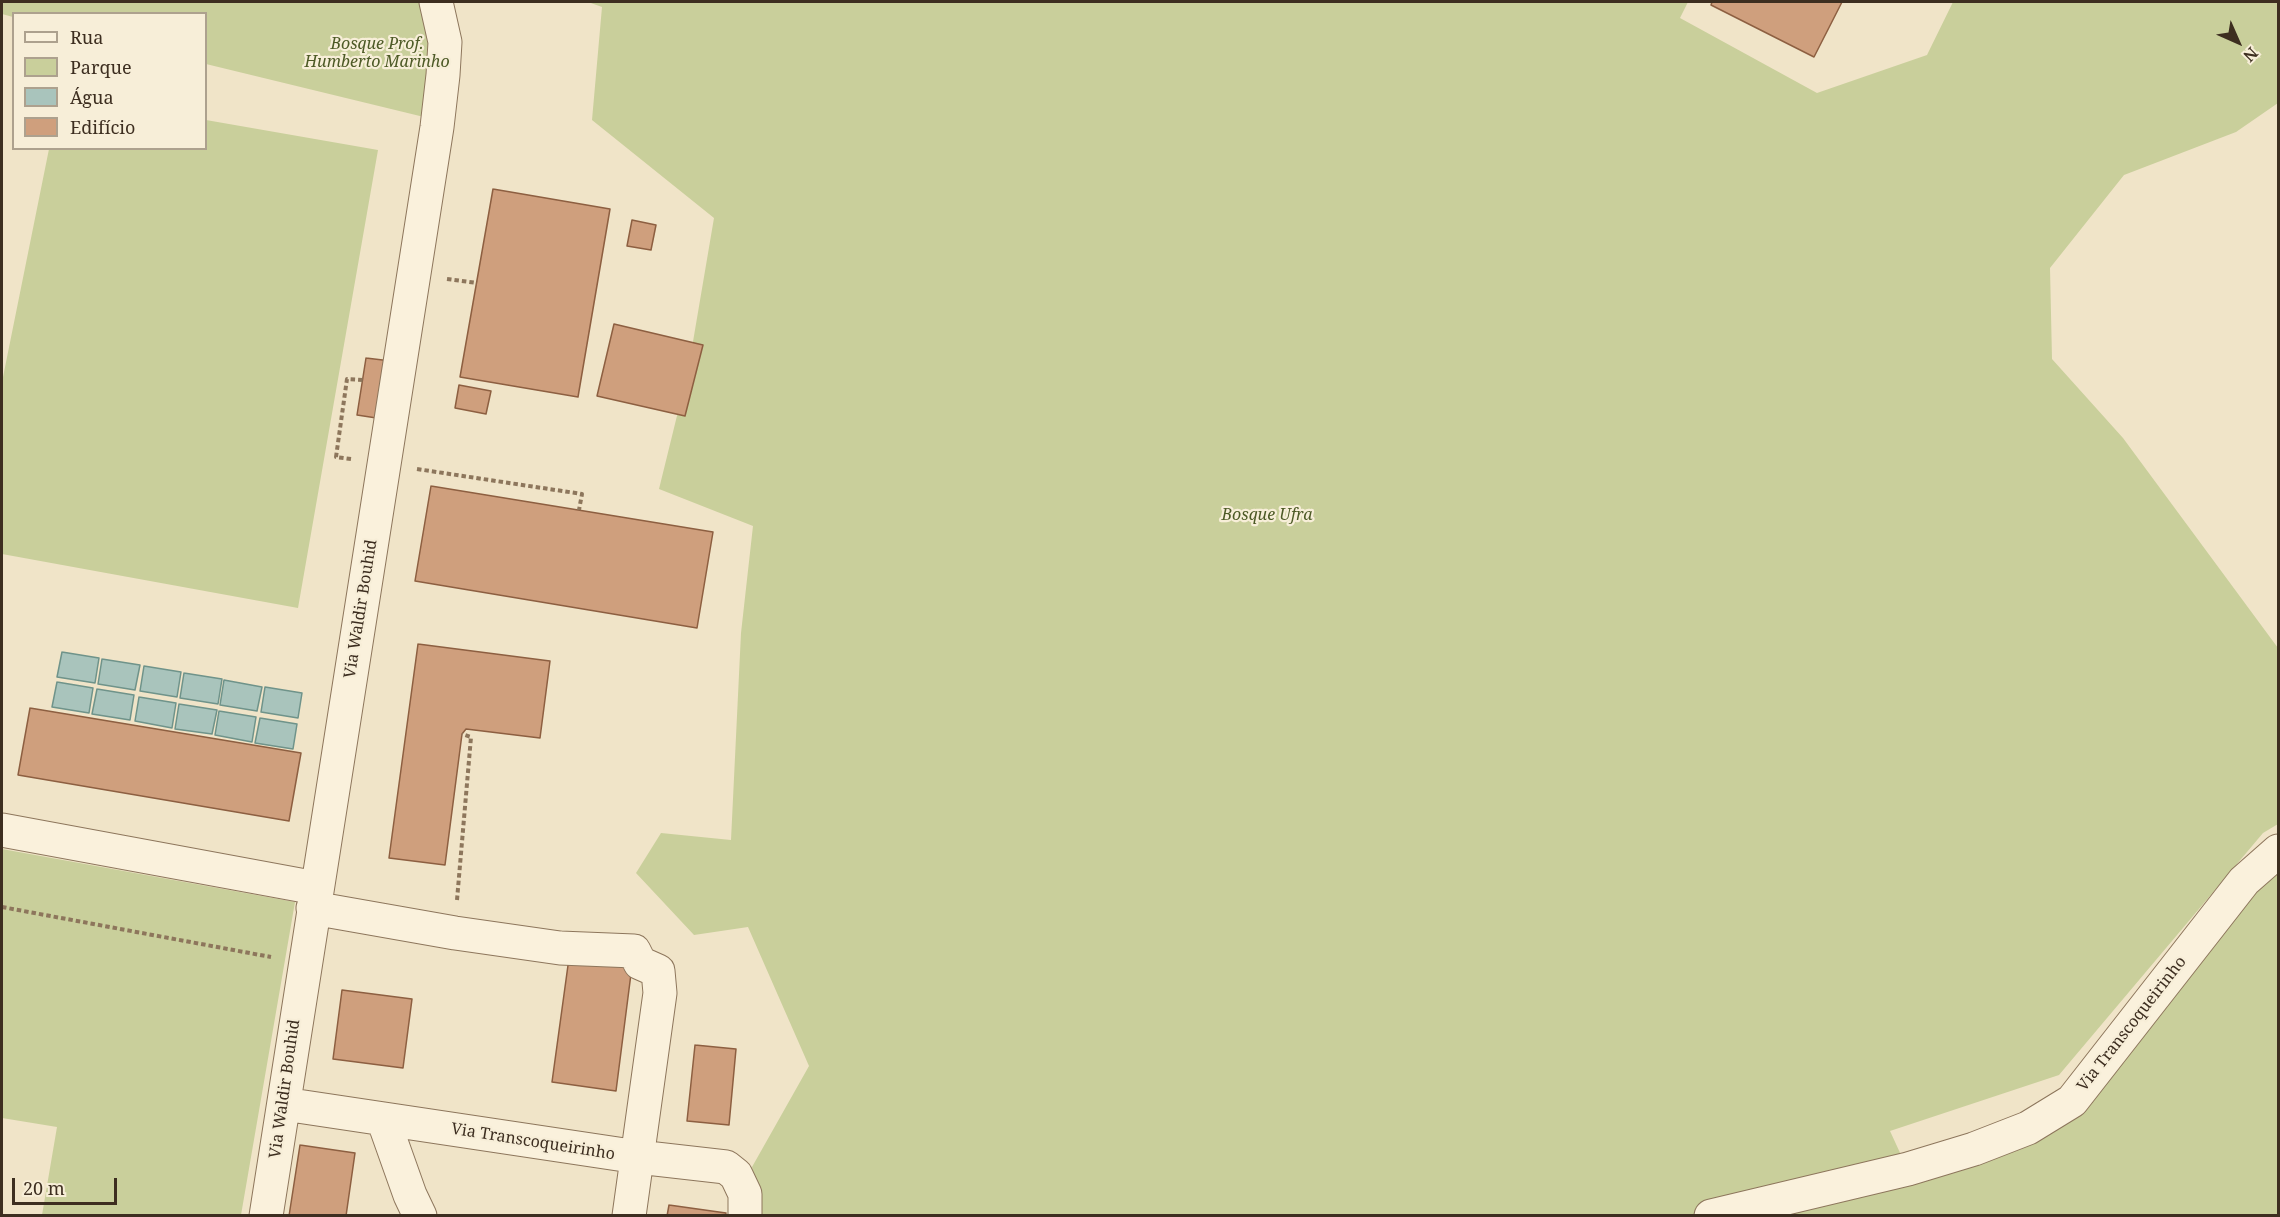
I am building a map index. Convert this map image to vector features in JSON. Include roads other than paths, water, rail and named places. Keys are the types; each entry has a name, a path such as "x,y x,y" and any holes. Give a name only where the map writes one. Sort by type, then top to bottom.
{"lane":[{"name":"Via Waldir Bouhid","path":"266,1215 437,127 445,42 436,2"},
{"path":"2,831 315,898 454,933 560,948 634,951 640,963 658,971 660,993 629,1215"},
{"name":"Via Transcoqueirinho","path":"1711,1215 1908,1169 1974,1149 2028,1128 2072,1101 2244,881 2278,851"},
{"name":"Via Transcoqueirinho","path":"284,1104 638,1158 726,1167 736,1174 745,1194 745,1215"},
{"path":"383,1119 410,1195 420,1215"}],"water":[{"path":"62,652 99,658 95,683 57,677"},
{"path":"102,659 140,665 135,690 98,684"},
{"path":"144,666 181,672 177,697 140,691"},
{"path":"184,673 222,679 218,704 180,698"},
{"path":"224,680 262,687 257,711 220,705"},
{"path":"57,682 93,688 89,713 52,707"},
{"path":"265,687 302,693 298,718 261,712"},
{"path":"97,689 134,695 130,720 92,714"},
{"path":"139,697 176,703 172,728 135,721"},
{"path":"179,704 217,710 212,734 175,729"},
{"path":"219,711 256,717 252,742 215,735"},
{"path":"260,718 297,724 293,749 255,743"}],"park label":[{"name":"Bosque Prof. Humberto Marinho","path":"377,53"},
{"name":"Bosque Ufra","path":"1267,515"}]}
